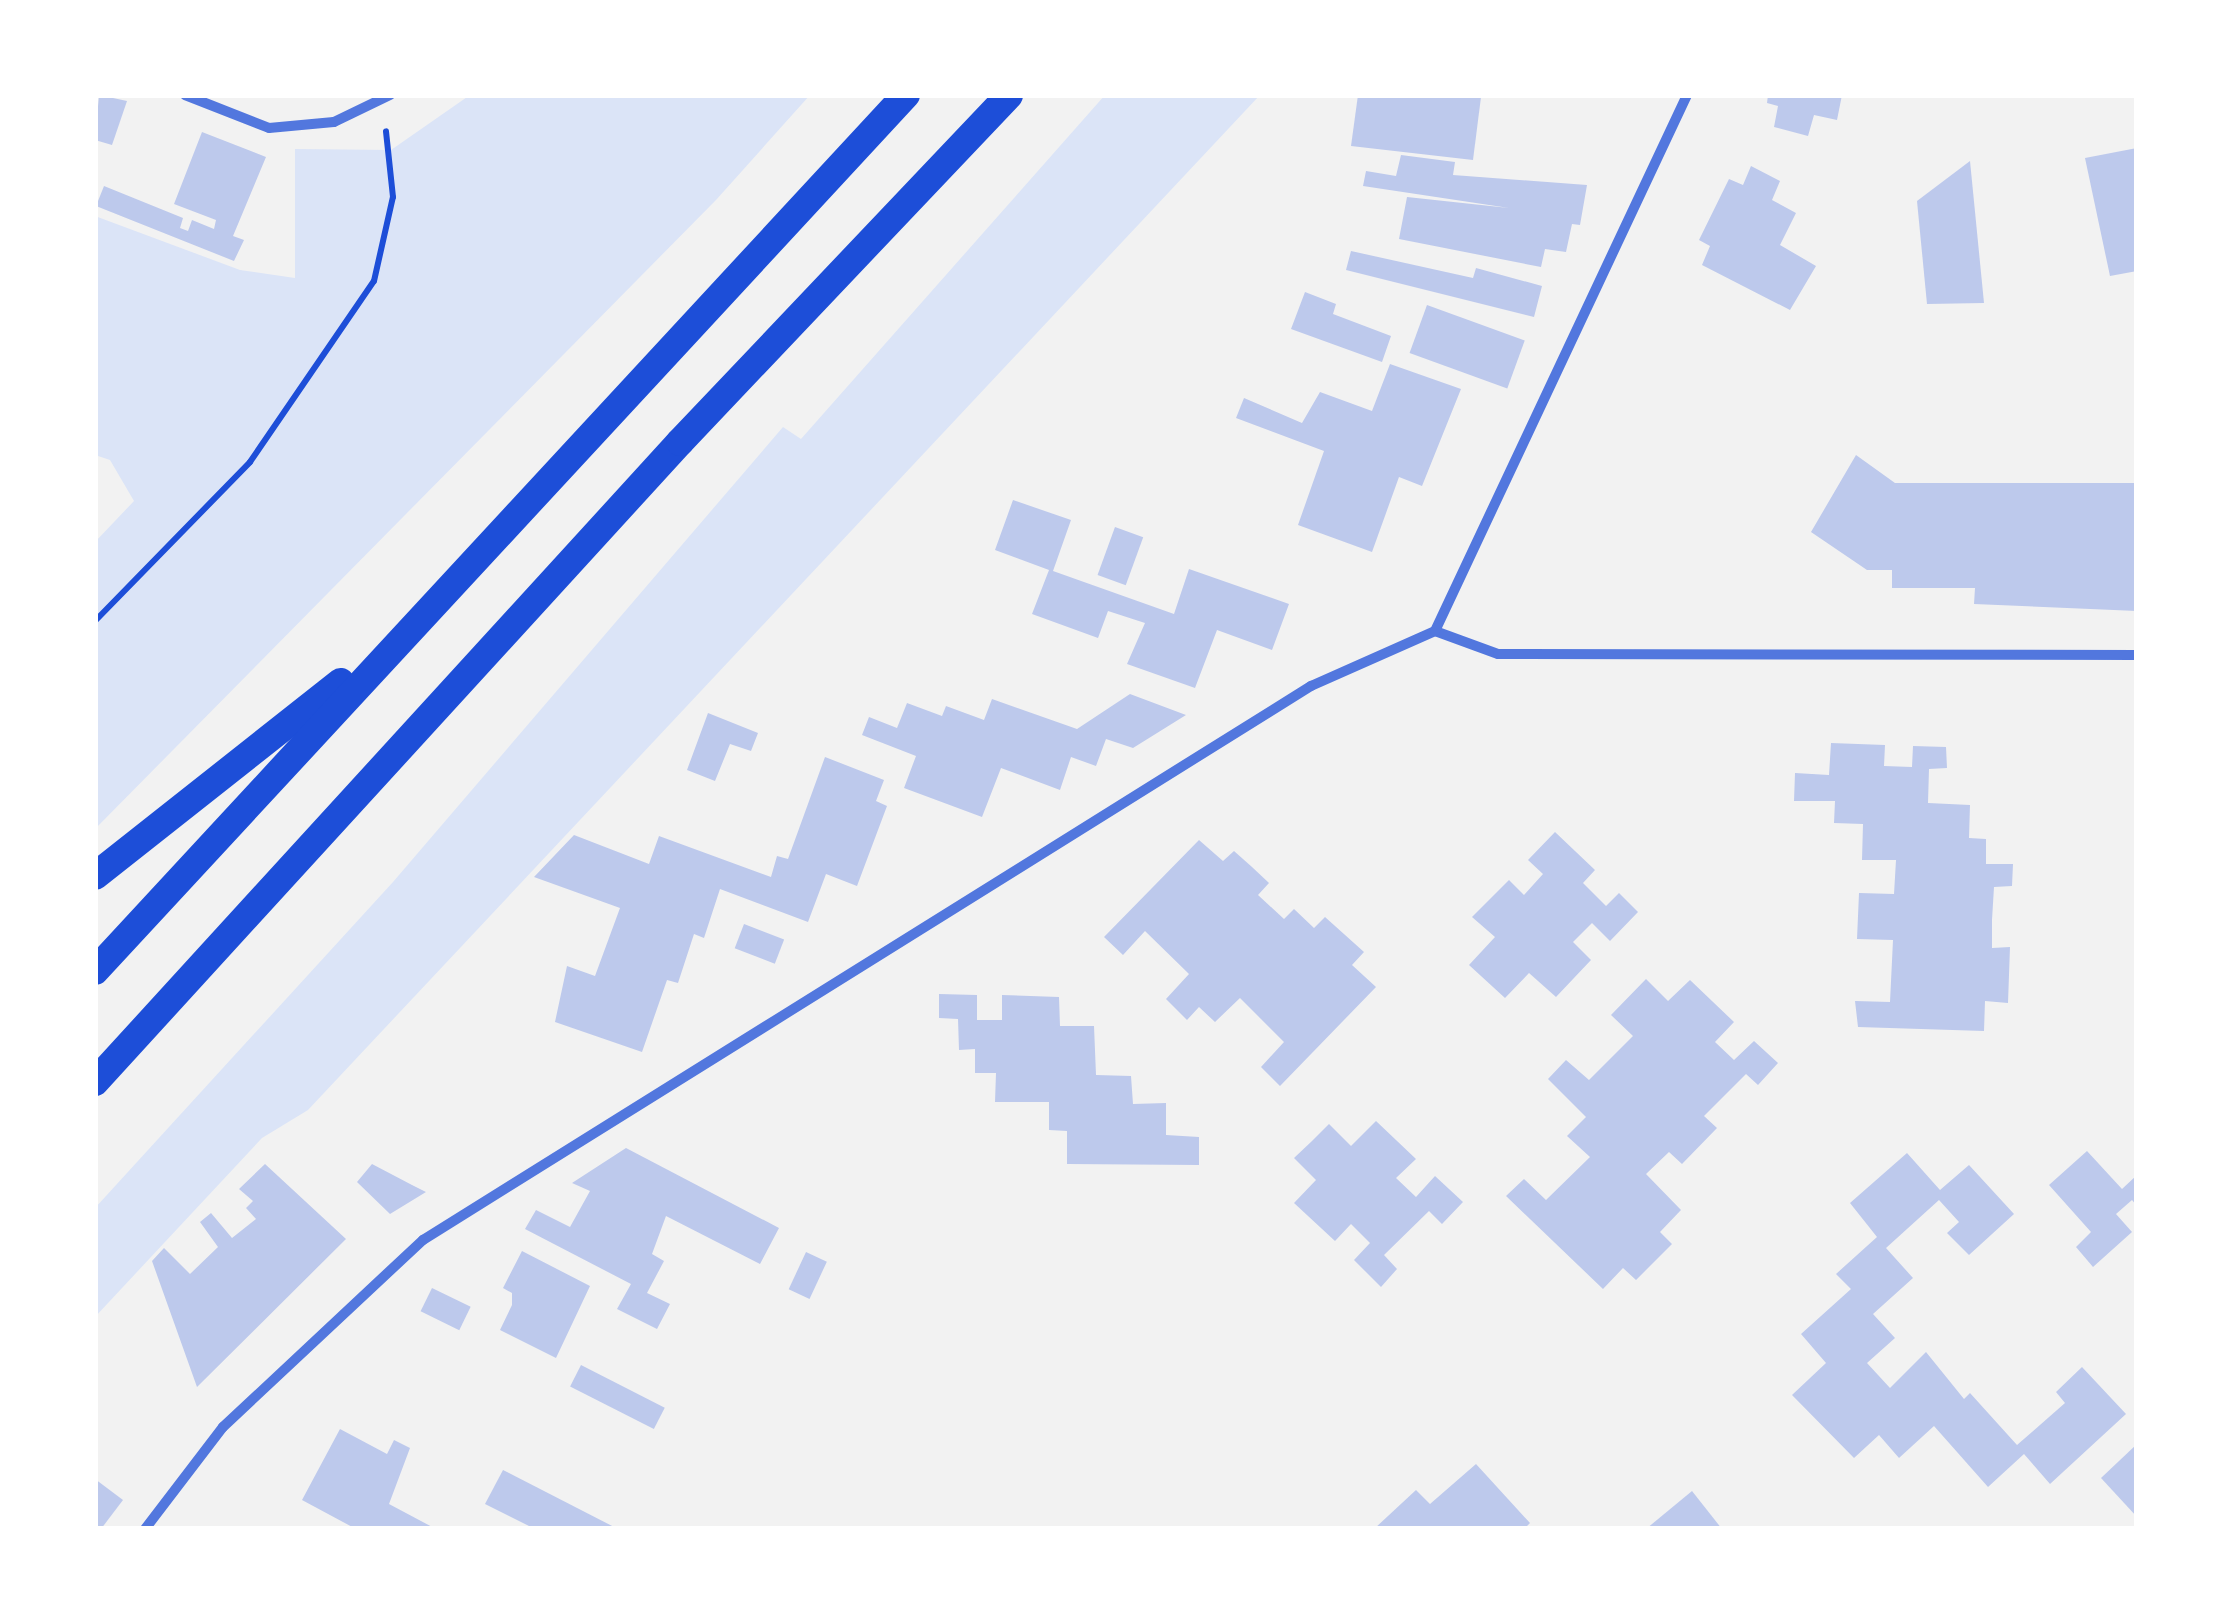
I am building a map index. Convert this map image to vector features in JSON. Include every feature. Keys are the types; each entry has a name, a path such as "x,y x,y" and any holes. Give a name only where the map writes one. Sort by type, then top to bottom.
{"highway":[{"path":"95,970 401,635 906,95"},
{"path":"95,1082 680,442 1009,95"},
{"path":"95,876 401,635"}],"street":[{"path":"185,95 268,128 334,122 386,98"},
{"path":"145,1529 222,1427 423,1240 1310,686 1435,632 1688,95"},
{"path":"1435,632 1498,654 2137,655"}],"path":[{"path":"95,621 250,462 374,281 393,198 386,98"}],"shaded area":[{"path":"470,95 810,95 716,200 95,829 95,542 134,501 110,460 95,455 95,216 240,270 295,278 295,149 391,150"},
{"path":"1105,95 1260,95 308,1110 262,1138 95,1317 95,1208 393,882 783,427 801,439"}],"building":[{"path":"99,95 127,101 112,145 95,140"},
{"path":"1358,95 1481,97 1473,160 1351,146"},
{"path":"1768,95 1842,95 1837,120 1814,115 1808,136 1774,127 1778,106 1767,103"},
{"path":"202,132 266,157 233,236 244,240 234,261 96,206 104,186 183,218 180,228 188,231 192,220 214,229 216,220 174,204"},
{"path":"2137,148 2137,271 2110,276 2085,158"},
{"path":"1401,155 1455,162 1453,175 1587,185 1580,225 1572,224 1566,252 1545,249 1541,267 1399,239 1407,197 1509,208 1363,186 1366,171 1396,176"},
{"path":"1970,161 1984,303 1927,304 1917,201"},
{"path":"1751,166 1780,181 1772,200 1796,213 1780,245 1816,266 1790,310 1702,265 1710,246 1699,240 1729,179 1743,185"},
{"path":"1351,251 1473,278 1476,268 1542,286 1534,317 1346,270"},
{"path":"1305,292 1336,304 1333,314 1391,336 1382,362 1291,329"},
{"path":"1427,305 1525,341 1507,388 1410,353"},
{"path":"1390,364 1461,389 1422,486 1399,477 1372,552 1298,525 1324,451 1236,418 1244,398 1302,423 1320,392 1372,411"},
{"path":"1856,455 1895,483 2137,483 2137,611 1974,604 1975,588 1892,588 1892,570 1867,570 1811,532"},
{"path":"1013,500 1071,520 1053,571 1174,614 1189,569 1289,604 1272,650 1217,630 1195,688 1127,664 1145,623 1108,611 1098,638 1032,614 1049,570 995,550"},
{"path":"1115,527 1143,537 1126,585 1098,575"},
{"path":"1130,694 1186,715 1133,748 1106,739 1096,766 1071,757 1060,790 1001,768 982,817 904,788 916,756 862,735 869,717 897,728 907,703 942,716 946,706 984,720 992,699 1077,729"},
{"path":"708,713 758,733 751,751 730,744 715,781 687,770"},
{"path":"1831,743 1885,745 1884,766 1912,767 1913,746 1946,747 1947,768 1929,769 1928,803 1970,805 1969,838 1986,839 1986,864 2013,864 2012,886 1994,887 1992,920 1992,948 2010,947 2008,1003 1985,1001 1984,1031 1858,1027 1855,1001 1890,1002 1893,940 1857,939 1859,893 1894,894 1896,860 1862,860 1863,824 1834,823 1835,801 1794,801 1795,773 1829,775"},
{"path":"825,757 884,780 876,801 887,806 857,886 826,874 808,922 720,889 704,938 694,934 678,983 667,980 642,1052 555,1022 567,966 595,976 620,908 534,877 574,835 649,864 659,836 771,877 777,856 788,859"},
{"path":"1555,832 1595,870 1583,883 1606,906 1619,893 1638,912 1610,941 1592,923 1573,942 1591,960 1556,997 1529,973 1505,998 1469,965 1495,937 1472,917 1509,880 1524,895 1543,874 1528,860"},
{"path":"1199,840 1223,861 1234,851 1252,867 1269,883 1258,895 1284,919 1294,909 1314,928 1325,917 1364,952 1352,965 1376,987 1280,1086 1261,1067 1284,1042 1240,998 1215,1022 1199,1007 1187,1020 1166,999 1189,974 1145,931 1123,955 1104,937"},
{"path":"744,924 784,939 775,964 735,948"},
{"path":"1646,979 1668,1001 1690,980 1734,1022 1715,1042 1734,1060 1754,1041 1778,1063 1758,1085 1746,1074 1704,1116 1717,1128 1682,1164 1669,1152 1646,1174 1681,1210 1660,1232 1672,1244 1636,1280 1623,1268 1603,1289 1506,1196 1524,1179 1546,1200 1590,1157 1567,1136 1586,1117 1548,1079 1566,1060 1589,1080 1633,1036 1611,1015"},
{"path":"939,994 977,995 977,1020 1002,1020 1002,995 1059,997 1060,1026 1094,1026 1096,1075 1131,1076 1133,1104 1166,1103 1166,1135 1199,1137 1199,1165 1067,1164 1067,1131 1049,1130 1049,1102 995,1102 996,1073 975,1073 975,1049 959,1050 958,1019 939,1018"},
{"path":"1376,1121 1416,1159 1396,1178 1416,1197 1435,1176 1463,1202 1442,1224 1429,1211 1384,1255 1397,1269 1381,1287 1354,1260 1370,1243 1351,1224 1335,1241 1294,1203 1316,1180 1294,1158 1329,1124 1351,1146"},
{"path":"626,1148 779,1228 760,1264 666,1216 652,1254 664,1261 647,1293 670,1304 657,1329 617,1309 631,1284 525,1229 536,1210 570,1227 590,1191 572,1183"},
{"path":"2087,1151 2122,1189 2137,1175 2137,1206 2132,1200 2116,1214 2132,1232 2093,1267 2076,1247 2091,1232 2049,1185"},
{"path":"1907,1153 1940,1190 1969,1165 2014,1214 1969,1255 1947,1233 1959,1222 1939,1200 1886,1248 1913,1278 1873,1314 1895,1338 1867,1363 1890,1388 1926,1352 1964,1399 1970,1393 2017,1445 2065,1403 2056,1392 2082,1367 2126,1414 2050,1484 2024,1454 1988,1487 1934,1426 1899,1458 1879,1435 1854,1458 1792,1395 1826,1363 1801,1334 1851,1289 1836,1274 1877,1237 1850,1203"},
{"path":"265,1164 346,1239 197,1387 152,1261 164,1248 190,1274 218,1247 200,1222 211,1213 232,1238 256,1219 246,1208 253,1201 239,1189"},
{"path":"372,1164 426,1192 390,1214 357,1182"},
{"path":"522,1251 590,1286 556,1358 500,1330 512,1305 512,1293 503,1288"},
{"path":"806,1252 827,1262 810,1299 789,1289"},
{"path":"432,1288 471,1307 459,1330 421,1311"},
{"path":"581,1365 665,1408 654,1429 570,1386"},
{"path":"340,1429 387,1454 394,1440 410,1448 389,1504 436,1529 356,1529 302,1500"},
{"path":"2137,1444 2137,1517 2101,1478"},
{"path":"1476,1464 1530,1523 1524,1529 1374,1529 1416,1490 1430,1504"},
{"path":"503,1470 618,1529 535,1529 485,1504"},
{"path":"95,1479 123,1500 101,1529 95,1529"},
{"path":"1692,1491 1722,1529 1646,1529"}]}
